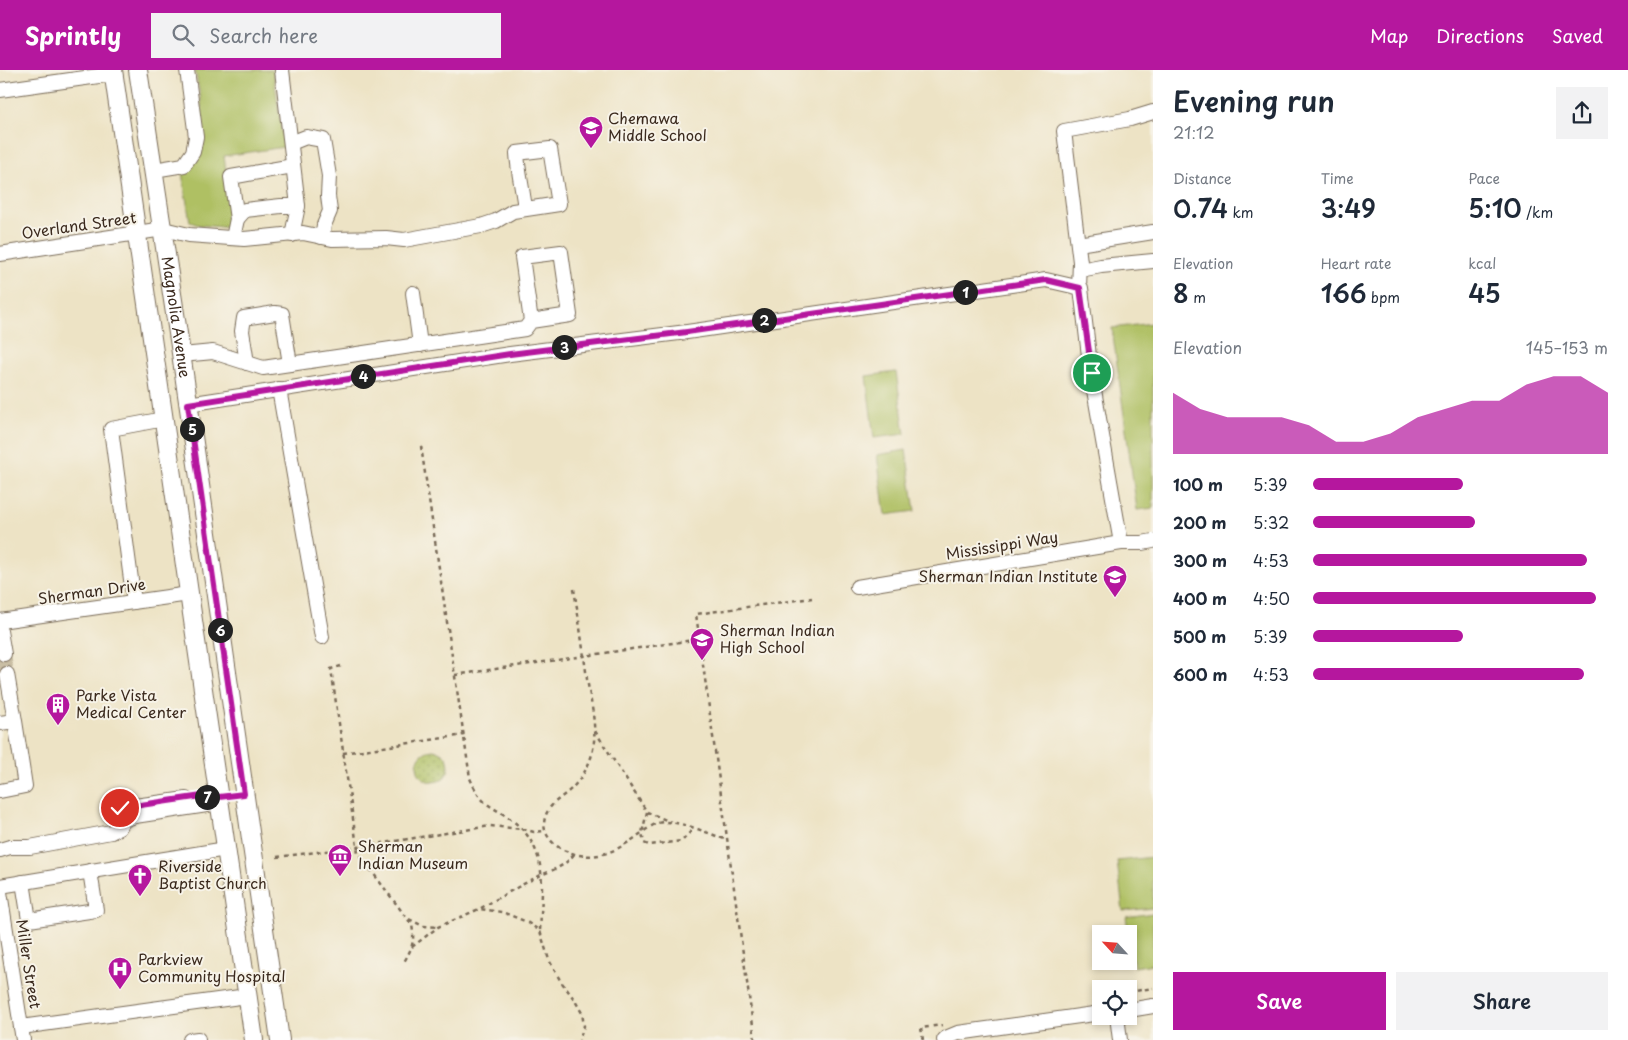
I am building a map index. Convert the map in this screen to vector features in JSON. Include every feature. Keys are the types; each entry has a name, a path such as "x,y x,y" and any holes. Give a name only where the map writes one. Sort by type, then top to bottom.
{"main road":[{"name":"Magnolia Avenue","path":"138,70 182,355 280,1040"},
{"name":"Magnolia Avenue","path":"113,72 254,1040"},
{"path":"219,800 244,794"}],"street":[{"path":"154,170 184,165 193,152 196,138 187,70"},
{"path":"282,70 298,206 292,235"},
{"path":"0,90 113,72"},
{"path":"1121,543 1092,373 1080,288 1078,244 1064,131 1130,119 1153,112"},
{"path":"291,143 306,137 323,140 329,176 328,196 330,211 324,225 322,237"},
{"path":"162,229 189,235 244,239 303,233 332,239 386,238 404,240 481,226 496,221 513,211 559,204 550,149 517,153 518,174 524,195 525,209"},
{"path":"233,238 237,219 231,177 293,166"},
{"path":"237,219 245,210 298,206"},
{"name":"Overland Street","path":"0,254 162,229"},
{"path":"1078,244 1153,232"},
{"path":"182,355 213,352 263,368 525,330 531,321 522,257 561,252 570,315 531,321"},
{"path":"1080,270 1153,261"},
{"path":"188,404 510,354 687,332 1046,280 1080,288"},
{"path":"413,293 420,345"},
{"path":"247,363 242,331 244,318 275,313 282,314 290,364"},
{"path":"279,389 322,637"},
{"path":"134,602 111,429 164,419"},
{"name":"Mississippi Way","path":"857,587 1121,543 1153,541"},
{"name":"Sherman Drive","path":"0,621 189,594"},
{"path":"0,630 4,654"},
{"path":"0,791 25,786 7,674"},
{"path":"0,722 15,721"},
{"path":"120,808 202,796 219,800"},
{"path":"0,850 10,847 30,847 111,832 119,828 124,820 134,816 219,800"},
{"path":"0,886 226,849"},
{"path":"23,882 29,920 96,910 90,871"},
{"name":"Miller Street","path":"0,892 22,1033"},
{"path":"22,1033 248,996"},
{"path":"1137,1009 1153,1006"},
{"path":"944,1040 958,1033 1092,1014"},
{"path":"1118,1025 1120,1040"},
{"path":"190,1040 198,1040"}],"path":[{"path":"421,446 470,778 476,792 487,806 506,816 522,829 530,838 537,854 541,875 540,931 550,960 560,980 582,1013 584,1026 579,1040"},
{"path":"574,589 594,730 592,753 586,771 573,787 549,809 544,820 544,831 557,847 574,854 589,857 608,854 659,823 672,822"},
{"path":"755,1040 696,614 812,598"},
{"path":"455,675 700,639"},
{"path":"341,666 331,669 358,853 412,925 414,936 412,947 404,962"},
{"path":"594,730 647,812 727,840"},
{"path":"343,753 464,735"},
{"path":"647,812 642,833 644,844 682,841 693,828"},
{"path":"277,857 358,847 490,826 534,832 544,831"},
{"path":"412,947 438,927 479,909 541,875 557,870 570,861 574,854"},
{"path":"479,909 502,912 527,922 540,931"},
{"path":"407,919 423,926 438,927"},
{"path":"1137,991 1153,988"}],"green space":[{"path":"195,70 273,70 284,147 224,156 233,228 199,225 190,222 182,173 196,159 202,148 201,100"},
{"path":"1153,323 1153,508 1137,510 1112,328"},
{"path":"896,372 905,434 874,438 866,376"},
{"path":"906,450 915,511 885,515 877,455"},
{"path":"433,750 445,754 449,766 445,778 433,782 421,778 417,766 421,754"},
{"path":"1153,857 1153,908 1123,911 1117,861"},
{"path":"1153,913 1153,964 1138,966 1138,925 1127,925 1126,917"}],"tunnel":[{"path":"4,654 7,674"}],"place":[{"name":"Chemawa Middle School","path":"591,149"},
{"name":"Sherman Indian Institute","path":"1115,598"},
{"name":"Sherman Indian High School","path":"702,661"},
{"name":"Parke Vista Medical Center","path":"58,726"},
{"name":"Sherman Indian Museum","path":"340,877"},
{"name":"Riverside Baptist Church","path":"140,897"},
{"name":"Parkview Community Hospital","path":"120,990"}],"route":[{"path":"120,808 202,796 219,797 244,794 188,404 510,354 687,332 1046,280 1080,288 1092,373"}]}
